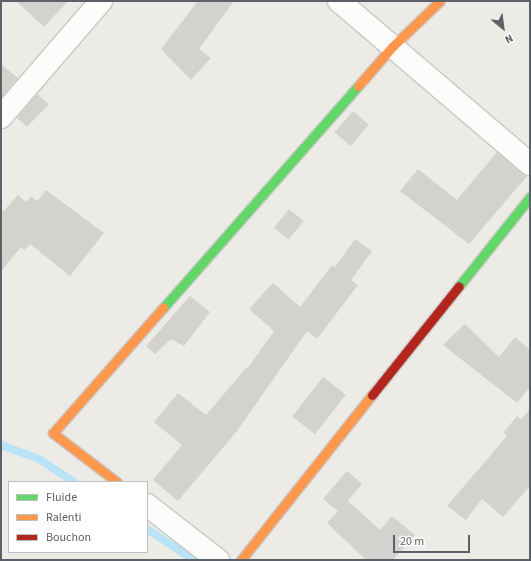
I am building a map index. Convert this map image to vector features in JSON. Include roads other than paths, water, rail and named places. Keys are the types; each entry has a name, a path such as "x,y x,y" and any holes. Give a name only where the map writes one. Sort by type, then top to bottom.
{"street":[{"path":"1,117 100,1"},
{"path":"339,1 530,164"},
{"path":"116,481 53,433 392,47 440,1"},
{"path":"241,560 530,197"},
{"path":"148,506 218,560"}],"waterway":[{"path":"1,445 39,459 72,481"},
{"path":"148,530 194,560"}]}
